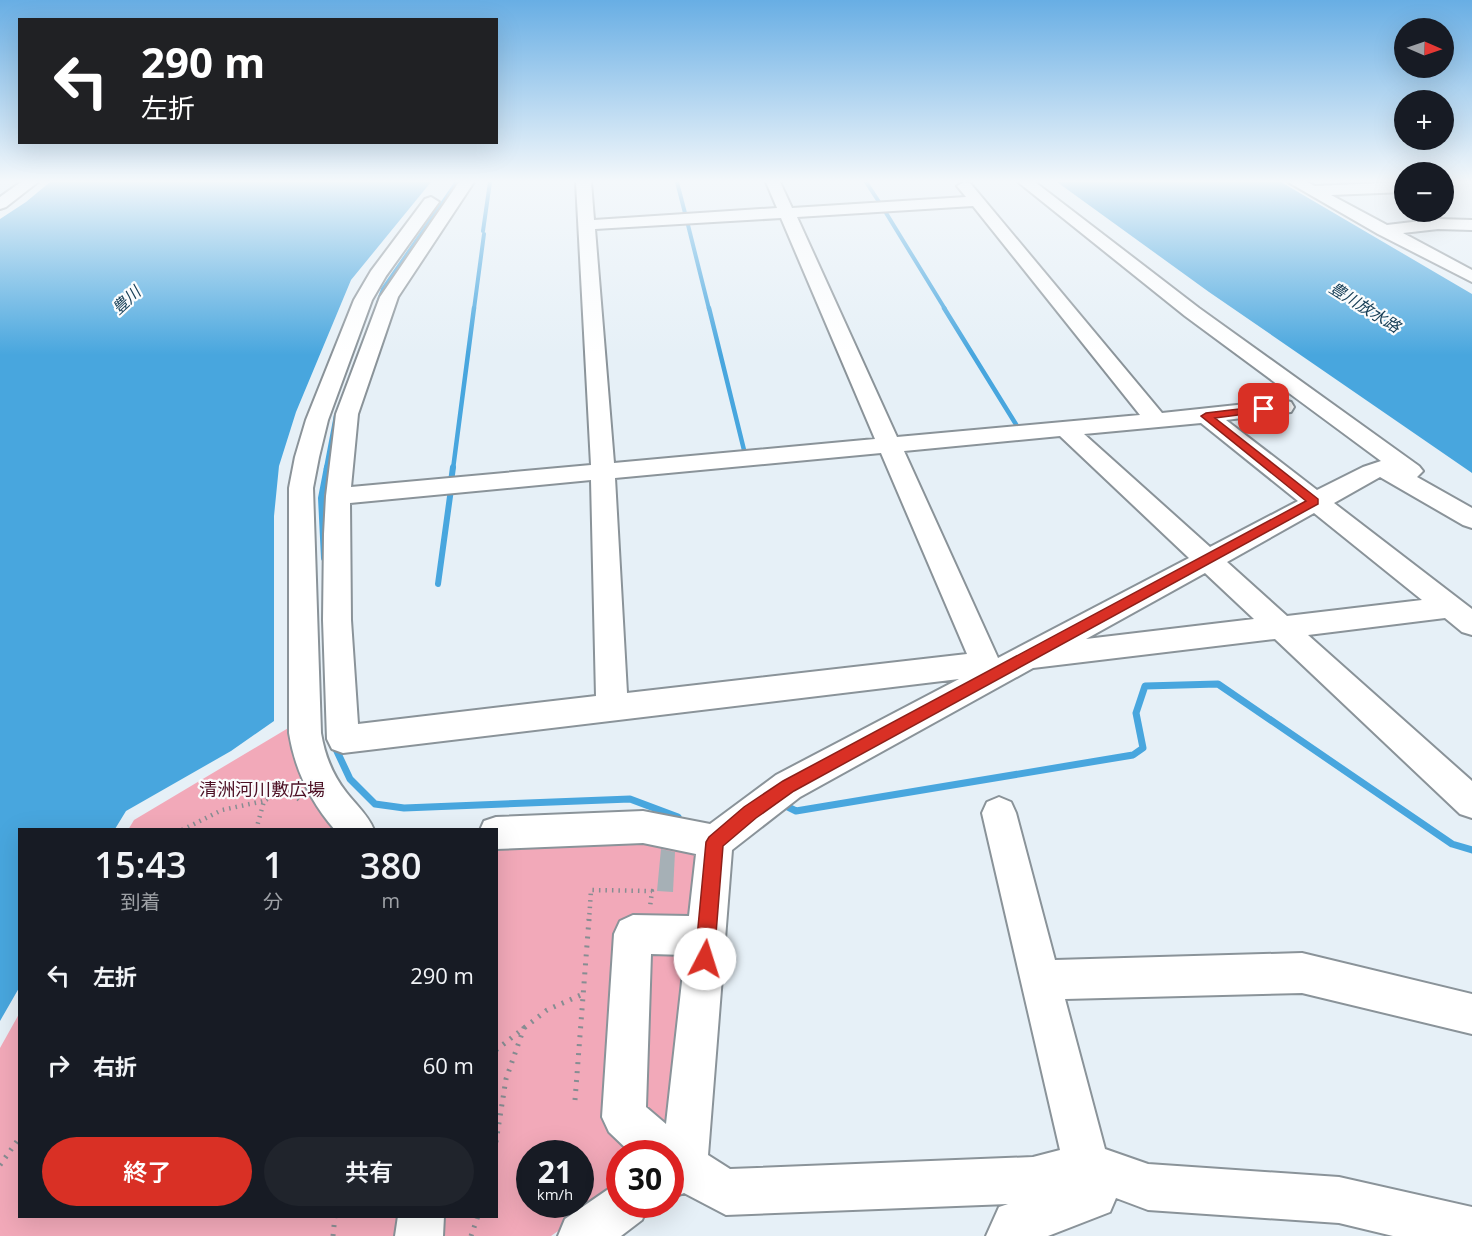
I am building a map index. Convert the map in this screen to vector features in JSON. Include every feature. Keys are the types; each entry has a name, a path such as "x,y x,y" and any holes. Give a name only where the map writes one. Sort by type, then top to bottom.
{"street":[{"path":"355,828 333,803 316,777 306,747 303,712 302,488 317,420 363,300 377,275 404,240"},
{"path":"428,240 390,297 347,414 338,496 337,620 343,739 612,707 988,669 1020,659 1449,607"},
{"path":"587,240 603,472 612,707"},
{"path":"798,240 988,669"},
{"path":"1009,240 1156,420"},
{"path":"1100,240 1192,312 1472,514"},
{"path":"1402,240 1472,277"},
{"path":"1413,240 1472,269"},
{"path":"338,496 1206,416 1283,406"},
{"path":"1206,416 1472,624"},
{"path":"1064,428 1472,803"},
{"path":"1020,659 1314,501 1382,468 1472,519"},
{"path":"676,1140 707,936 715,842 788,786 988,669"},
{"path":"999,813 1094,1196 1016,1224 1010,1236"},
{"path":"498,833 643,827 715,842"},
{"path":"648,1140 624,1117 633,934 707,936"},
{"path":"1040,980 1302,973 1472,1014"},
{"path":"684,1169 726,1192 1033,1180 1086,1165 1148,1187 1339,1200 1472,1231"},
{"path":"419,1236 421,1218"},
{"path":"582,1236 607,1218"}],"path":[{"path":"185,828 211,812 237,804 264,801 285,788 304,804"},
{"path":"257,828 264,801"},
{"path":"498,1048 525,1025 561,1000 583,993"},
{"path":"498,1129 506,1079 525,1025"},
{"path":"0,1165 18,1140"},
{"path":"333,1236 335,1218"},
{"path":"471,1236 477,1218"}],"green space":[{"name":"清洲河川敷広場","path":"295,724 297,755 304,781 316,804 333,828 129,828 134,820"},
{"path":"639,835 700,852 680,1103 656,1140 606,1140 606,1197 594,1206 594,1140 516,1140 516,1218 576,1218 551,1236 429,1236 431,1218 498,1218 498,844"},
{"path":"18,1016 18,1218 412,1218 411,1236 0,1236 0,1048"}],"water":[{"name":"豊川","path":"0,240 384,240 351,280 296,412 279,466 274,516 274,721 231,751 126,811 116,828 18,828 18,990 0,1021"},
{"name":"豊川放水路","path":"1137,240 1379,240 1472,294 1472,473"}],"building":[{"path":"661,849 675,852 673,892 657,891"}],"waterway":[{"path":"378,303 383,289 417,240"},
{"path":"474,309 483,240"},
{"path":"692,240 709,309"},
{"path":"902,240 945,309"},
{"path":"453,469 474,308"},
{"path":"709,308 744,450"},
{"path":"944,308 1017,426"},
{"path":"326,469 336,416"},
{"path":"324,558 321,498 327,467"},
{"path":"451,482 453,467"},
{"path":"438,584 451,489"},
{"path":"782,804 796,811 1133,755 1143,748 1136,713 1145,686 1218,684 1452,844 1472,850"},
{"path":"334,745 350,779 375,804 404,808 630,799 678,817"}],"route":[{"path":"705,959 715,842 750,813 788,786 1314,501 1206,416 1264,409"}]}
